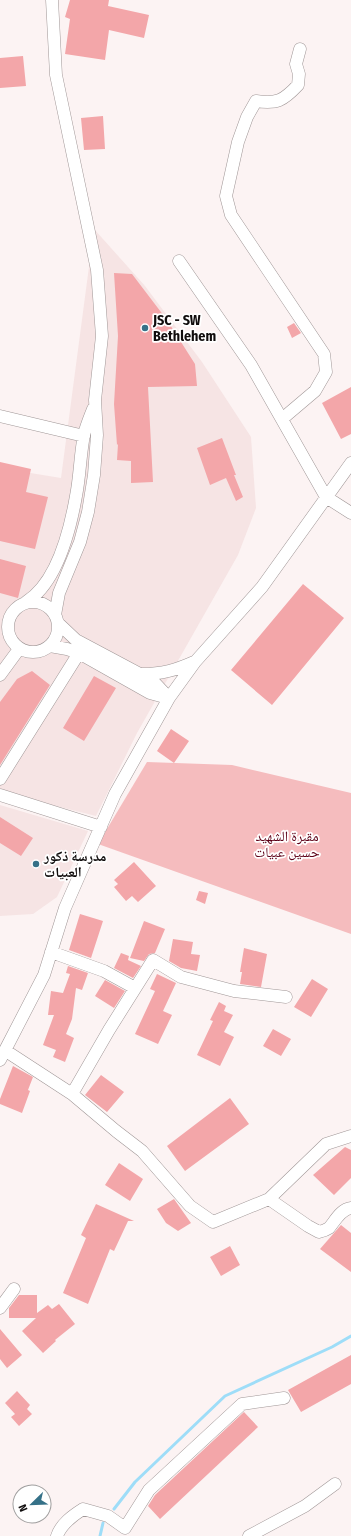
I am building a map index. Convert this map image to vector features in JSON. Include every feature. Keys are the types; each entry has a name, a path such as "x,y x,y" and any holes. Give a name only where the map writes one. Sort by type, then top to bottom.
{"street":[{"path":"52,0 56,75 97,270 102,336 95,400 97,435 94,475 88,512 80,542 59,593 56,619 58,631 55,639 50,646 43,650 35,653 27,652 19,649 13,643 9,636 4,617 38,593 48,579 59,558 69,531 76,496 84,436 95,400"},
{"path":"282,419 314,391 326,372 324,354 231,215 226,196 238,142 246,117 256,101 270,103 280,100 298,85 299,74 296,64 300,49"},
{"path":"179,260 251,365 326,498 351,512"},
{"path":"0,416 84,436"},
{"path":"351,463 262,587 195,662 169,698 115,794 65,908 44,975 3,1056 72,1094 142,1151 190,1206 213,1222 269,1199 326,1144 351,1136"},
{"path":"26,602 43,604 50,608 56,619 76,640 153,681 169,698"},
{"path":"50,646 79,653 150,693 169,698"},
{"path":"0,675 19,649"},
{"path":"0,779 79,653"},
{"path":"140,674 158,674 175,670 195,662"},
{"path":"0,795 101,827"},
{"path":"51,952 104,971 135,988"},
{"path":"72,1094 153,960 181,977 234,991 286,997"},
{"path":"269,1199 319,1232 327,1229 347,1208 351,1208"},
{"path":"0,1308 14,1289"},
{"path":"57,1536 59,1529 72,1516 83,1509 108,1516 125,1528 149,1490 242,1404 284,1398"},
{"path":"248,1536 305,1506 335,1484"}],"shaded area":[{"path":"94,229 145,286 202,362 251,437 256,508 238,555 137,733 96,816 0,792 0,468 61,478"},
{"name":"مدرسة ذكور العبيات","path":"0,805 88,831 57,897 33,914 0,916"}],"green space":[{"name":"مقبرة الشهيد حسين عبيات","path":"147,762 232,765 351,793 351,934 98,844"}],"building":[{"path":"70,0 109,0 108,6 149,15 144,38 109,30 105,60 65,54 70,19 65,17"},
{"path":"23,56 26,86 0,88 0,58"},
{"path":"103,116 105,149 84,150 81,118"},
{"name":"JSC - SW Bethlehem","path":"114,273 132,274 167,320 195,364 197,386 148,387 153,482 131,483 131,461 117,460 118,444 117,445 114,404 118,336"},
{"path":"294,323 301,333 292,338 287,327"},
{"path":"351,387 351,434 341,439 322,403"},
{"path":"222,438 243,497 236,501 226,478 210,485 197,448"},
{"path":"0,462 31,469 26,492 48,497 35,549 0,541"},
{"path":"0,559 26,566 18,598 0,593"},
{"path":"303,584 344,618 272,705 231,670"},
{"path":"32,671 50,685 0,765 0,702 17,679"},
{"path":"94,676 116,688 84,741 63,728"},
{"path":"171,729 189,741 174,763 157,751"},
{"name":"مدرسة ذكور العبيات","path":"0,817 33,838 21,856 0,843"},
{"path":"134,862 156,886 138,902 132,896 126,901 114,887 118,884 114,880"},
{"path":"199,891 208,893 205,904 196,900"},
{"path":"80,914 103,921 91,958 69,950"},
{"path":"144,921 165,929 155,953 149,954 144,961 130,958"},
{"path":"173,939 193,942 191,954 200,955 197,971 181,968 169,961"},
{"path":"244,948 267,954 261,987 240,984 242,972 240,972"},
{"path":"121,953 129,956 128,960 141,966 133,978 114,968"},
{"path":"68,966 88,973 82,990 76,988 72,1019 66,1034 74,1038 65,1062 53,1057 56,1050 43,1045 54,1015 48,1015 51,991 63,993 70,974 66,973"},
{"path":"157,974 176,983 163,1011 172,1015 158,1044 135,1034 155,991 150,989"},
{"path":"312,979 328,989 311,1017 294,1007"},
{"path":"105,980 125,991 114,1008 95,996"},
{"path":"219,1002 226,1006 224,1011 233,1015 224,1032 234,1037 220,1066 197,1055 213,1021 210,1020"},
{"path":"273,1029 291,1039 281,1056 263,1046"},
{"path":"13,1066 33,1077 28,1090 30,1091 22,1113 0,1104 0,1099"},
{"path":"101,1075 124,1092 107,1112 85,1095"},
{"path":"230,1098 249,1124 185,1171 167,1146"},
{"path":"345,1147 351,1150 351,1178 334,1195 313,1175"},
{"path":"119,1163 143,1179 130,1201 105,1185"},
{"path":"174,1199 191,1223 178,1231 166,1223 157,1209"},
{"path":"96,1204 134,1221 128,1221 114,1251 110,1249 88,1304 63,1293 86,1238 81,1235"},
{"path":"341,1225 351,1233 351,1272 320,1249"},
{"path":"230,1246 240,1265 221,1276 210,1257"},
{"path":"19,1295 37,1295 37,1313 48,1305 52,1309 59,1304 75,1324 55,1340 56,1341 43,1353 22,1331 36,1318 9,1318 9,1308"},
{"path":"0,1329 22,1355 7,1368 0,1359"},
{"path":"351,1355 351,1384 301,1412 288,1390"},
{"path":"17,1391 30,1405 27,1409 32,1414 19,1426 11,1417 15,1414 5,1403"},
{"path":"244,1412 258,1427 160,1519 148,1506 155,1495"}],"waterway":[{"path":"114,1509 135,1482 225,1396 332,1347 351,1336"},
{"path":"100,1536 103,1523"}],"place":[{"name":"JSC - SW Bethlehem","path":"145,328"},
{"name":"مدرسة ذكور العبيات","path":"36,864"}]}
